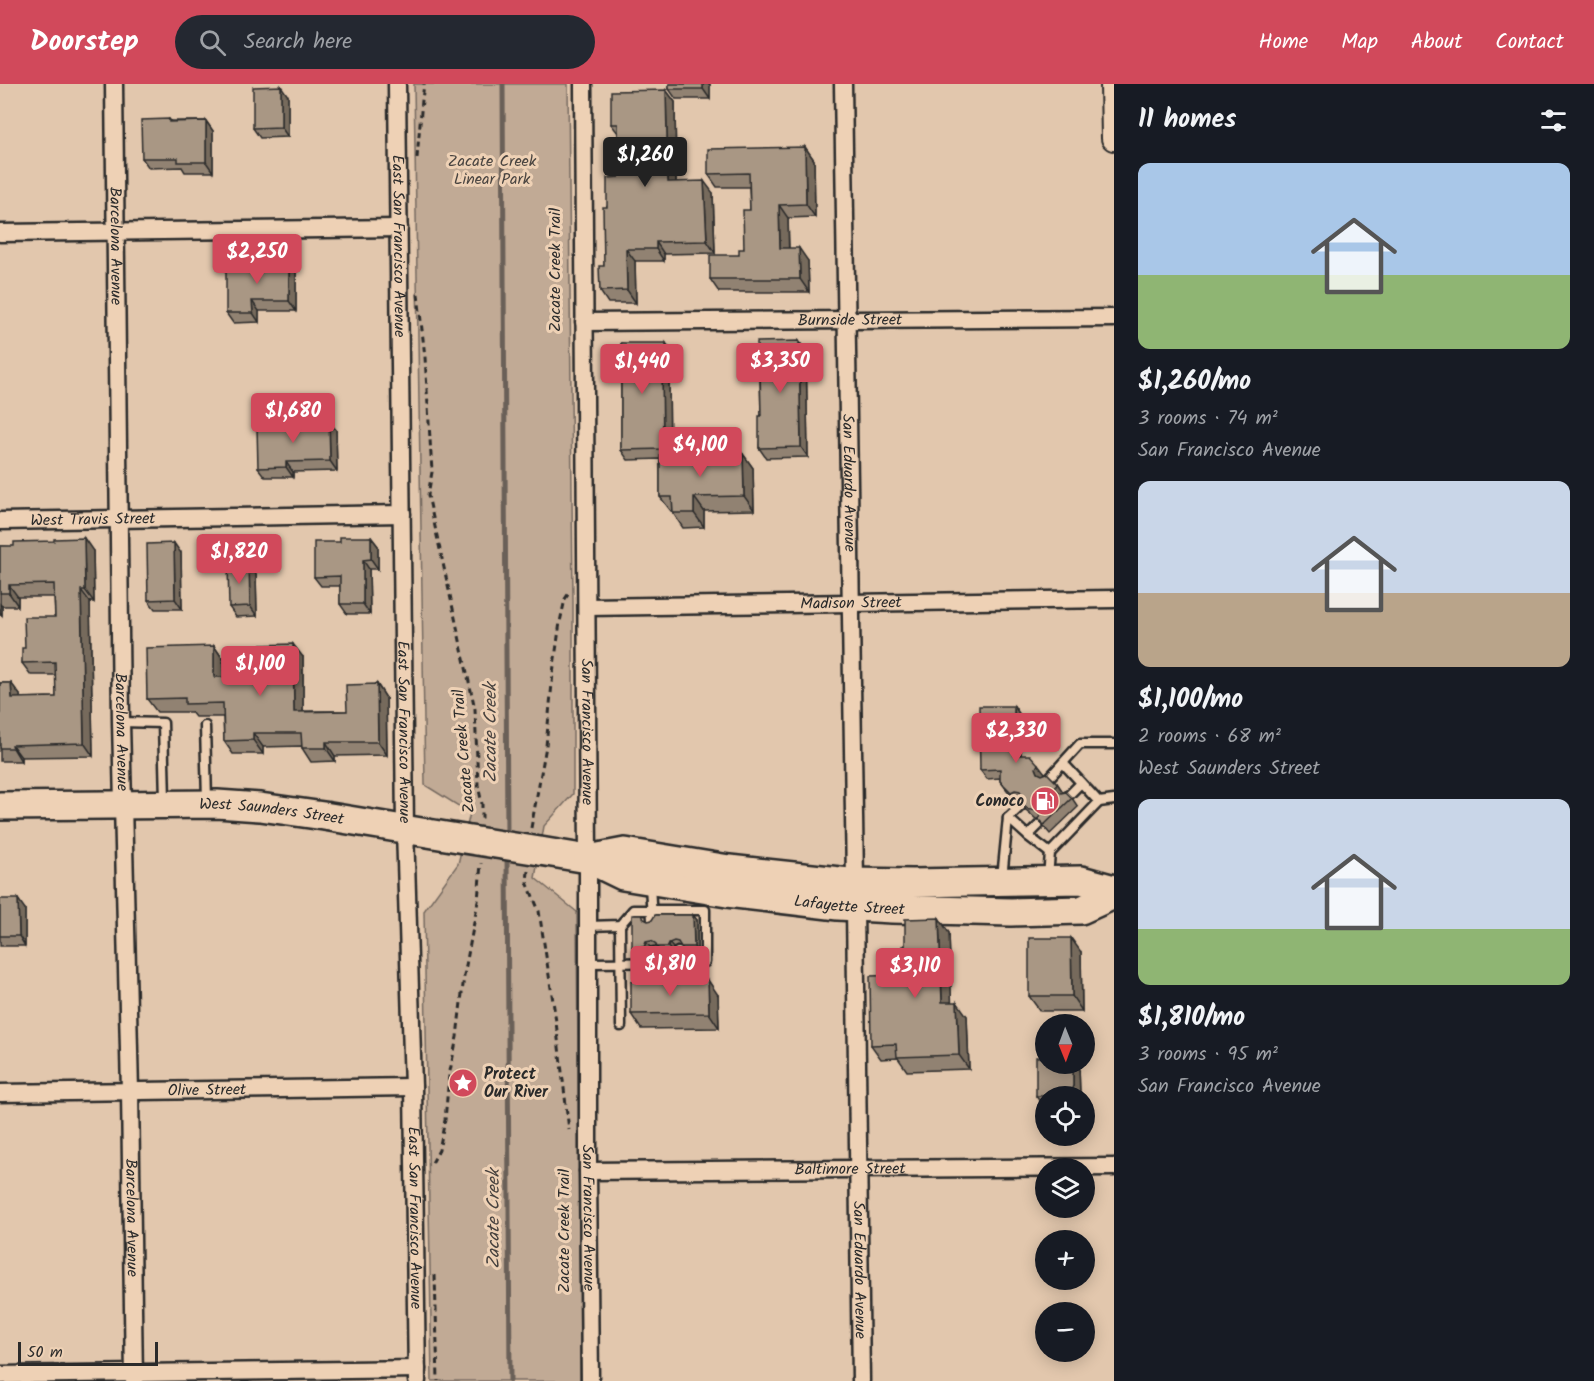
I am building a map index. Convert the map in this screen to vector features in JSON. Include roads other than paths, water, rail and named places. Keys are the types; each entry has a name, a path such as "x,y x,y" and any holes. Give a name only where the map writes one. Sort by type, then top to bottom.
{"main road":[{"path":"1113,84 1114,138"},
{"name":"West Saunders Street","path":"0,806 207,804 260,807 405,829 473,830 533,847"},
{"name":"Lafayette Street","path":"533,847 588,859 623,876 650,880 704,899 793,902 855,895 912,883 1081,880 1114,889"},
{"name":"Lafayette Street","path":"588,859 625,852 729,869 804,878 892,909 1000,912 1081,910 1114,895"}],"street":[{"name":"Barcelona Avenue","path":"114,84 121,722 134,1377"},
{"name":"East San Francisco Avenue","path":"397,84 405,829 413,1087 417,1375"},
{"name":"San Francisco Avenue","path":"583,84 590,1381"},
{"name":"San Eduardo Avenue","path":"843,84 861,1381"},
{"path":"0,233 399,228"},
{"name":"Burnside Street","path":"584,322 1114,318"},
{"name":"West Travis Street","path":"0,521 402,514"},
{"name":"Madison Street","path":"587,607 1114,599"},
{"name":"Olive Street","path":"0,1093 413,1087"},
{"name":"Baltimore Street","path":"588,1171 1114,1167"},
{"path":"0,1375 134,1377 417,1375"}],"lane":[{"path":"121,722 163,723 165,804"},
{"path":"205,726 207,804"},
{"path":"1049,778 1080,744 1114,744"},
{"path":"1063,764 1099,802"},
{"path":"1068,796 1081,783"},
{"path":"1048,880 1050,853 1099,802 1114,800"},
{"path":"1002,881 1008,818 1022,805"},
{"path":"1008,818 1050,853"},
{"path":"1028,836 1040,824"},
{"path":"650,880 652,920"},
{"path":"588,963 621,963 705,963 704,899 676,910 633,910 620,925 621,963 621,1026"},
{"path":"676,910 677,920"},
{"path":"588,926 620,925"},
{"path":"654,952 655,963"},
{"path":"678,952 678,963"}],"waterway":[{"name":"Zacate Creek","path":"503,84 507,839"},
{"name":"Zacate Creek","path":"507,855 510,1381"}],"place":[{"name":"Conoco","path":"1045,801"},
{"name":"Protect Our River","path":"463,1083"}],"park label":[{"name":"Zacate Creek Linear Park","path":"492,170"}]}
